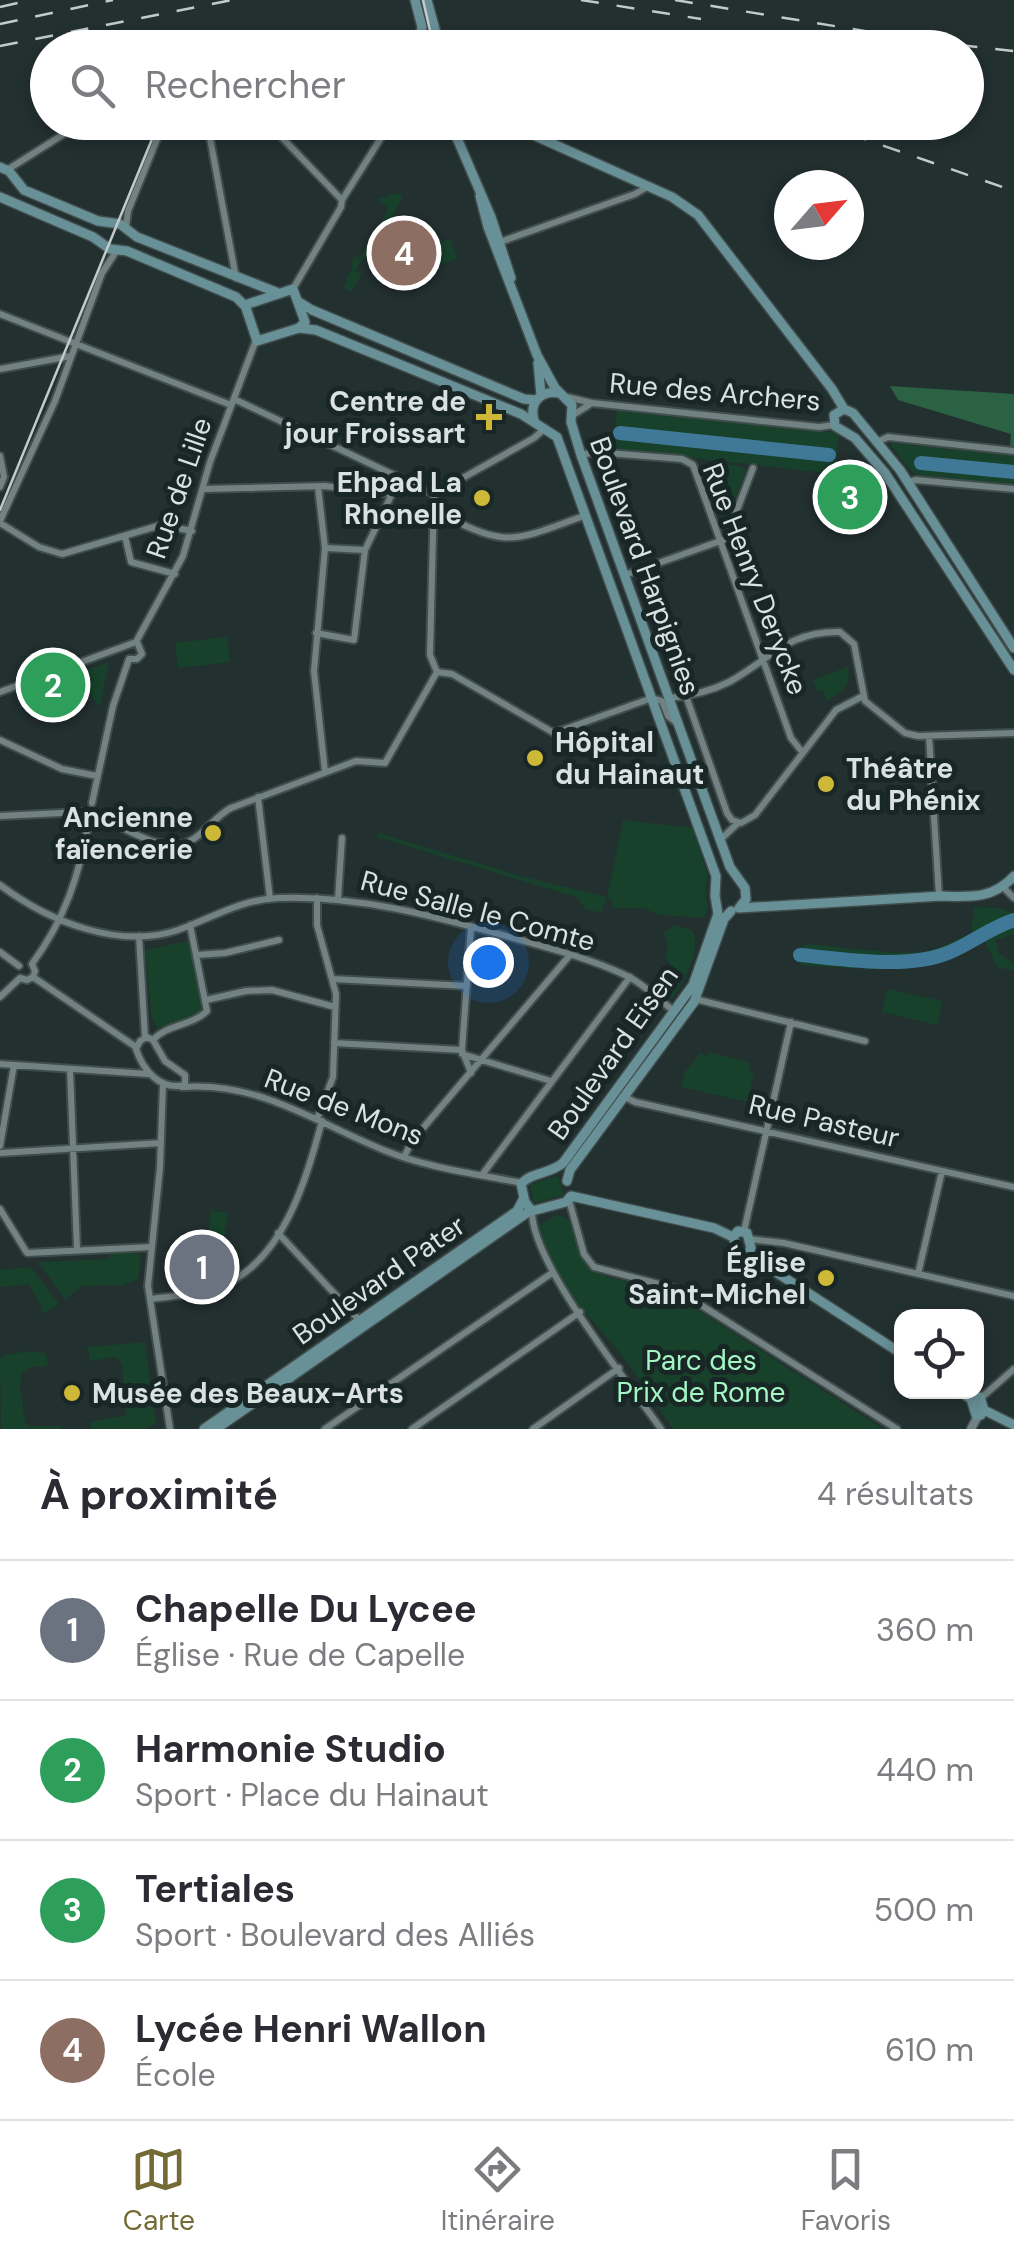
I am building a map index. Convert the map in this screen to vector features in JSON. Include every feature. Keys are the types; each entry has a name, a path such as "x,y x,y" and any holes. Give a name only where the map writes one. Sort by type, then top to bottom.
{"main road":[{"path":"415,0 420,30"},
{"path":"427,0 435,30"},
{"name":"Boulevard Harpignies","path":"460,140 501,264 513,288"},
{"path":"544,140 682,203 706,224 844,409 878,442 908,482 1014,648"},
{"path":"0,196 10,190 7,172"},
{"path":"7,172 24,190 109,224 118,223 126,230 278,293"},
{"path":"0,196 108,248 236,297 245,306 256,340 300,328 316,330 522,414 543,428"},
{"name":"Boulevard Harpignies","path":"480,196 500,242 537,355 563,394 581,455 720,840 742,886"},
{"path":"102,242 102,230 109,224"},
{"path":"118,249 126,242 126,230"},
{"path":"245,306 293,289 305,322 300,328"},
{"path":"299,302 524,399 563,394"},
{"name":"Boulevard Harpignies","path":"537,355 539,398 532,410 543,428 560,441 718,886"},
{"path":"844,409 834,415 834,425 861,444 896,489 1014,670"},
{"path":"846,431 854,426 855,416"},
{"name":"Boulevard Harpignies","path":"543,428 564,429 572,418"},
{"path":"769,906 728,879 715,894 717,903 735,910 939,896 978,897 1003,887 1014,876"},
{"path":"735,910 746,900 742,886"},
{"name":"Boulevard Eisen","path":"555,1170 694,984 718,914 717,903"},
{"name":"Boulevard Eisen","path":"567,1180 570,1170 696,999 724,919 735,910"},
{"path":"532,1210 524,1198 522,1183 526,1178 562,1170 570,1198 717,1229 734,1237"},
{"name":"Boulevard Pater","path":"204,1429 518,1210 524,1198"},
{"name":"Boulevard Pater","path":"216,1429 532,1210 570,1198"},
{"path":"748,1254 751,1248 747,1235 737,1232 734,1237 738,1254 748,1254 894,1349"},
{"path":"976,1399 974,1413 981,1412 1014,1426"}],"street":[{"path":"7,172 56,140"},
{"path":"126,230 128,212 157,140"},
{"path":"210,140 236,278"},
{"path":"284,140 342,200"},
{"path":"293,289 380,140"},
{"path":"500,242 648,186"},
{"path":"118,249 102,272 27,467 0,522 58,554 80,551 162,524 192,531"},
{"path":"0,314 232,402 434,494"},
{"name":"Rue de Lille","path":"136,642 174,574 192,531 202,489 256,340"},
{"path":"0,369 71,356"},
{"name":"Rue des Archers","path":"563,394 592,403 821,427 834,425"},
{"name":"Rue des Archers","path":"572,418 592,403"},
{"path":"434,494 534,438 543,428"},
{"path":"878,442 888,437 1014,452"},
{"name":"Rue Henry Derycke","path":"581,455 595,452 688,461 696,470 791,738 803,753"},
{"path":"0,456 4,476 0,487"},
{"path":"625,576 721,542 730,534 753,468"},
{"path":"316,633 354,640 365,550 400,476"},
{"path":"908,482 1014,488"},
{"path":"202,489 318,486 390,494"},
{"path":"318,486 325,548 314,671 325,772"},
{"path":"434,494 430,656 437,672"},
{"path":"433,509 473,530 510,540 586,515"},
{"path":"125,536 130,562 174,574"},
{"path":"325,548 365,550"},
{"path":"669,698 731,681 799,637 843,633 852,641 860,662 863,696 870,706 908,734 1014,733"},
{"path":"0,692 136,642 142,654 129,659"},
{"path":"92,803 129,659 124,648"},
{"path":"437,672 452,674 554,733 652,698"},
{"path":"100,816 152,840 182,844 194,839 224,812 258,797 359,760 377,764 387,761 437,672"},
{"path":"686,696 727,812 738,823"},
{"path":"720,840 738,823 756,816 839,708 863,696"},
{"name":"Boulevard Harpignies","path":"652,698 662,701 668,716 678,724"},
{"path":"930,736 939,896"},
{"path":"0,740 62,769 97,776"},
{"path":"258,797 270,898"},
{"path":"82,812 85,805 92,803 100,808 100,816"},
{"path":"0,816 82,812"},
{"path":"82,812 90,822"},
{"path":"32,964 61,920 76,885 90,822 100,816"},
{"path":"338,899 342,838"},
{"path":"0,886 61,920 94,930 139,936 149,1039 166,1061 184,1074 186,1083 182,1087"},
{"path":"1003,887 1014,898"},
{"name":"Rue Salle le Comte","path":"139,936 168,932 270,898 338,899 471,926 570,955 630,977 675,1012"},
{"path":"150,1299 201,1292 230,1282 256,1262 278,1233 302,1188 332,1080 334,1044 334,979 318,928 317,898"},
{"path":"136,1047 204,1016 208,1008 190,925"},
{"path":"471,926 462,1052 471,1072"},
{"path":"196,955 225,953 279,940"},
{"path":"0,952 19,966"},
{"path":"404,1157 412,1141 570,955"},
{"path":"32,964 33,977 20,978 19,966 32,964"},
{"path":"33,977 136,1047 151,1075 163,1084 150,1299 170,1429"},
{"path":"482,1175 630,977"},
{"path":"0,997 20,978"},
{"path":"334,979 467,986"},
{"path":"206,1000 272,990 335,1006"},
{"path":"696,999 864,1041"},
{"path":"792,1022 747,1235 1014,1296"},
{"path":"334,1044 462,1052 551,1080"},
{"path":"0,1064 151,1075"},
{"path":"14,1065 0,1150 161,1143"},
{"path":"70,1069 77,1249"},
{"name":"Rue de Mons","path":"184,1074 210,1087"},
{"name":"Rue de Mons","path":"163,1084 210,1087 282,1102 404,1157 522,1183"},
{"name":"Rue Pasteur","path":"624,1097 1014,1187"},
{"path":"918,1274 942,1171"},
{"path":"570,1198 584,1254 594,1267 674,1288 896,1429"},
{"path":"0,1210 27,1253 152,1246"},
{"path":"532,1210 534,1229 552,1273 661,1429"},
{"path":"278,1233 360,1320"},
{"path":"324,1429 552,1273"},
{"path":"412,1429 580,1312"},
{"path":"533,1429 619,1368"},
{"path":"984,1393 1014,1369"},
{"path":"971,1429 981,1412"}],"green space":[{"path":"396,193 403,196 370,258 363,258 355,271 362,273 352,292 343,288 351,264 356,256 360,258 389,208 377,200"},
{"path":"450,239 457,259 413,274 406,254"},
{"path":"890,386 1014,394 1014,447 1010,446 1011,434 898,400"},
{"path":"617,409 839,433 835,474 613,449"},
{"path":"892,443 1009,455 1010,446 1014,447 1014,485 914,474"},
{"path":"707,463 746,469 728,520 723,520 704,468"},
{"path":"227,637 230,662 178,668 175,643"},
{"path":"109,662 99,708 78,673"},
{"path":"848,667 845,687 827,701 813,680"},
{"path":"623,820 693,828 708,877 708,908 704,918 659,915 643,908 611,908 612,900 606,897 602,913 586,909 576,897 377,837 378,833 524,877 607,897"},
{"path":"974,907 1000,908 1014,914 1014,934 995,940 999,953 1014,964 1014,971 997,967 985,941 939,960 896,968 828,967 797,961 800,948 808,944 894,953 933,950 971,934"},
{"path":"676,925 693,931 695,948 686,976 671,999 660,990 671,965 666,959 668,942 663,933"},
{"path":"188,941 204,1007 199,1015 158,1028 152,1019 145,950"},
{"path":"888,989 942,1001 937,1025 882,1012"},
{"path":"708,1052 750,1062 749,1071 754,1072 748,1102 681,1087 685,1072 700,1053 707,1056"},
{"path":"556,1176 564,1195 534,1203 530,1185"},
{"path":"211,1210 228,1213 222,1251 206,1248"},
{"name":"Parc des Prix de Rome","path":"557,1215 568,1219 584,1260 593,1270 668,1291 883,1429 673,1429 551,1263 538,1226"},
{"path":"137,1252 141,1258 138,1280 121,1285 83,1286 65,1299 38,1262 109,1259 109,1253"},
{"path":"31,1267 59,1304 42,1314 28,1284 0,1287 0,1270"},
{"path":"145,1342 156,1424 144,1429 91,1429 90,1422 126,1415 122,1365 116,1357 90,1361 88,1347"},
{"path":"30,1351 46,1353 48,1366 31,1367 22,1373 25,1422 28,1426 62,1429 1,1429 0,1358"}],"waterway":[{"path":"620,433 829,455"},
{"path":"921,463 1014,472"},
{"path":"800,955 876,962 915,961 950,952 1014,920"}],"tram line":[{"path":"423,0 430,30"},
{"path":"0,510 152,140"}],"railway":[{"path":"0,7 31,0"},
{"path":"0,24 113,0"},
{"path":"81,30 232,0"},
{"path":"581,0 701,19"},
{"path":"675,0 859,30"},
{"path":"0,46 30,40"},
{"path":"984,48 1014,51"},
{"path":"867,140 1014,191"}],"place":[{"name":"Lycée Henri Wallon","path":"404,253"},
{"name":"Centre de jour Froissart","path":"489,417"},
{"name":"Tertiales","path":"850,497"},
{"name":"Ehpad La Rhonelle","path":"482,498"},
{"name":"Harmonie Studio","path":"53,685"},
{"name":"Hôpital du Hainaut","path":"535,758"},
{"name":"Théâtre du Phénix","path":"826,784"},
{"name":"Ancienne faïencerie","path":"213,833"},
{"name":"Chapelle Du Lycee","path":"202,1267"},
{"name":"Église Saint-Michel","path":"826,1278"},
{"name":"Musée des Beaux-Arts","path":"72,1393"}]}
